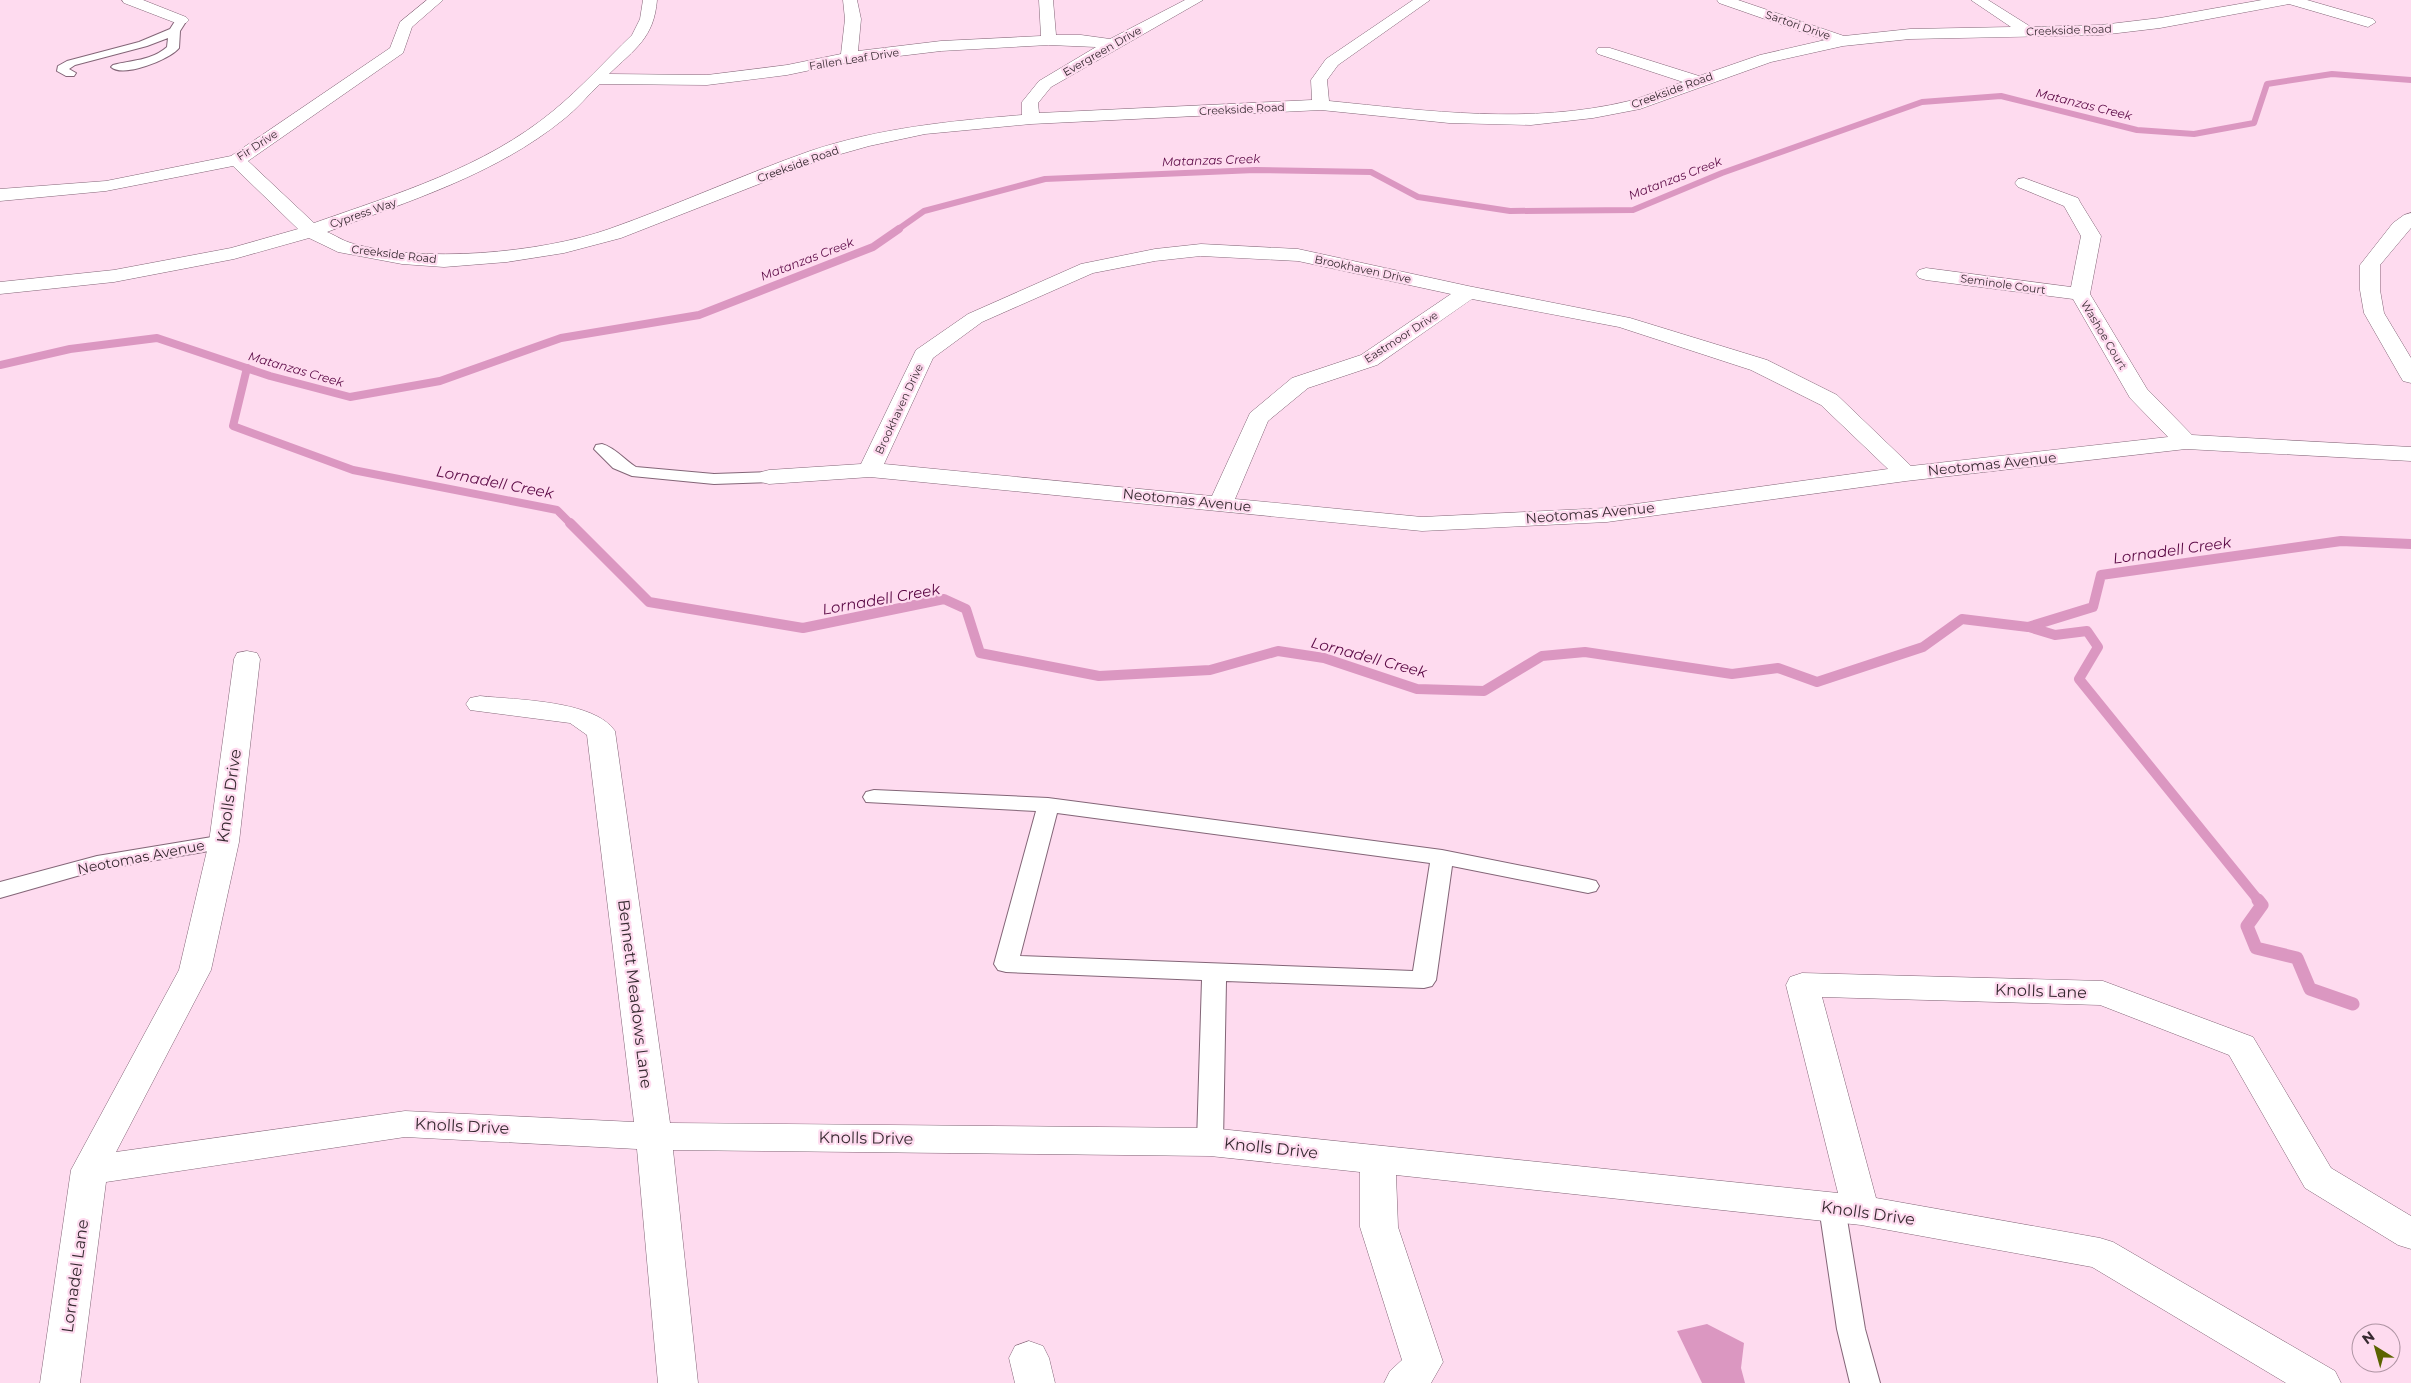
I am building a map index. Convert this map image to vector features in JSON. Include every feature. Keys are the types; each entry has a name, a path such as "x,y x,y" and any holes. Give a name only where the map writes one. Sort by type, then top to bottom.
{"street":[{"path":"129,0 178,26"},
{"name":"Fir Drive","path":"0,195 106,186 237,160 397,50 405,25 436,0"},
{"name":"Cypress Way","path":"0,288 114,276 243,250 312,231 398,201 482,164 549,123 595,79 638,37 648,19 650,0"},
{"path":"849,57 853,19 850,0"},
{"path":"1046,0 1049,40"},
{"name":"Evergreen Drive","path":"1031,119 1030,102 1045,84 1112,44 1196,0"},
{"path":"1321,105 1318,80 1332,62 1424,0"},
{"name":"Sartori Drive","path":"1724,0 1843,41"},
{"path":"1978,0 2028,31"},
{"name":"Creekside Road","path":"237,160 312,231 345,248 402,258 444,261 564,248 614,234 817,155 866,141 925,129 1031,119 1321,105 1449,118 1531,120 1593,113 1634,105 1696,81 1766,58 1843,41 1910,34 2101,30 2160,23 2287,0"},
{"path":"2291,0 2368,22"},
{"name":"Fallen Leaf Drive","path":"595,79 707,80 787,70 849,57 941,46 1049,40 1081,40 1112,44"},
{"path":"1604,51 1696,81"},
{"name":"Washoe Court","path":"2024,183 2071,202 2091,236 2080,294 2138,393 2186,442"},
{"path":"2411,219 2400,227 2370,265 2370,290 2374,314 2411,376"},
{"name":"Brookhaven Drive","path":"870,470 924,355 975,318 1088,268 1155,255 1201,250 1298,255 1468,292 1623,322 1759,365 1829,400 1906,474"},
{"name":"Seminole Court","path":"1926,274 2080,294"},
{"name":"Eastmoor Drive","path":"1221,504 1258,418 1300,383 1369,360 1468,292"},
{"name":"Neotomas Avenue","path":"768,477 870,470 1422,524 1607,515 1906,474 2186,442 2411,454"},
{"name":"Knolls Drive","path":"89,1170 194,970 224,842 247,659"},
{"name":"Bennett Meadows Lane","path":"480,704 578,716 601,732 654,1136 678,1383"},
{"name":"Knolls Lane","path":"1846,1209 1802,985 2103,993 2241,1046 2318,1178 2411,1234"},
{"name":"Knolls Drive","path":"89,1170 404,1124 654,1136 1210,1142 1846,1209 2100,1253 2321,1383"},
{"path":"1378,1160 1379,1227 1423,1362 1410,1381"},
{"name":"Lornadel Lane","path":"60,1383 89,1170"}],"lane":[{"path":"117,67 155,60 166,55 173,48 178,26"},
{"path":"70,73 63,72 62,68 72,63 143,44 178,26"},
{"path":"602,449 619,464 632,471 714,479 768,477"},
{"path":"874,797 1048,805 1442,857 1588,886"},
{"path":"1048,805 1006,964 1424,980 1442,857"},
{"name":"Neotomas Avenue","path":"0,890 97,863 224,842"},
{"path":"1210,1142 1214,972"},
{"path":"1846,1209 1851,1329 1865,1383"}],"shaded area":[{"path":"1707,1324 1744,1343 1741,1368 1745,1383 1702,1383 1677,1331"}],"waterway":[{"name":"Matanzas Creek","path":"897,230 924,211 1045,179 1255,170 1371,172 1418,197 1510,211 1633,210 1722,173 1922,102 2001,96 2137,130 2194,134 2254,123 2267,84 2332,74 2411,80"},
{"name":"Matanzas Creek","path":"247,368 350,397 440,381 561,338 699,315 873,247 899,229"},
{"name":"Matanzas Creek","path":"0,365 70,349 157,338 247,368"},
{"name":"Lornadell Creek","path":"247,368 233,426 353,470 557,510 649,602 803,628 944,599 966,609 980,653 1099,676 1210,670 1278,651 1324,658 1417,689 1484,691 1542,656 1585,652 1732,674 1778,668 1817,682 1923,647 1962,619 2028,627 2093,607 2101,575 2341,541 2411,544"},
{"path":"2029,627 2055,635 2087,631 2098,647 2079,679 2259,901"},
{"path":"2258,900 2262,905 2247,926 2256,948 2297,958 2310,989 2353,1004"}]}
